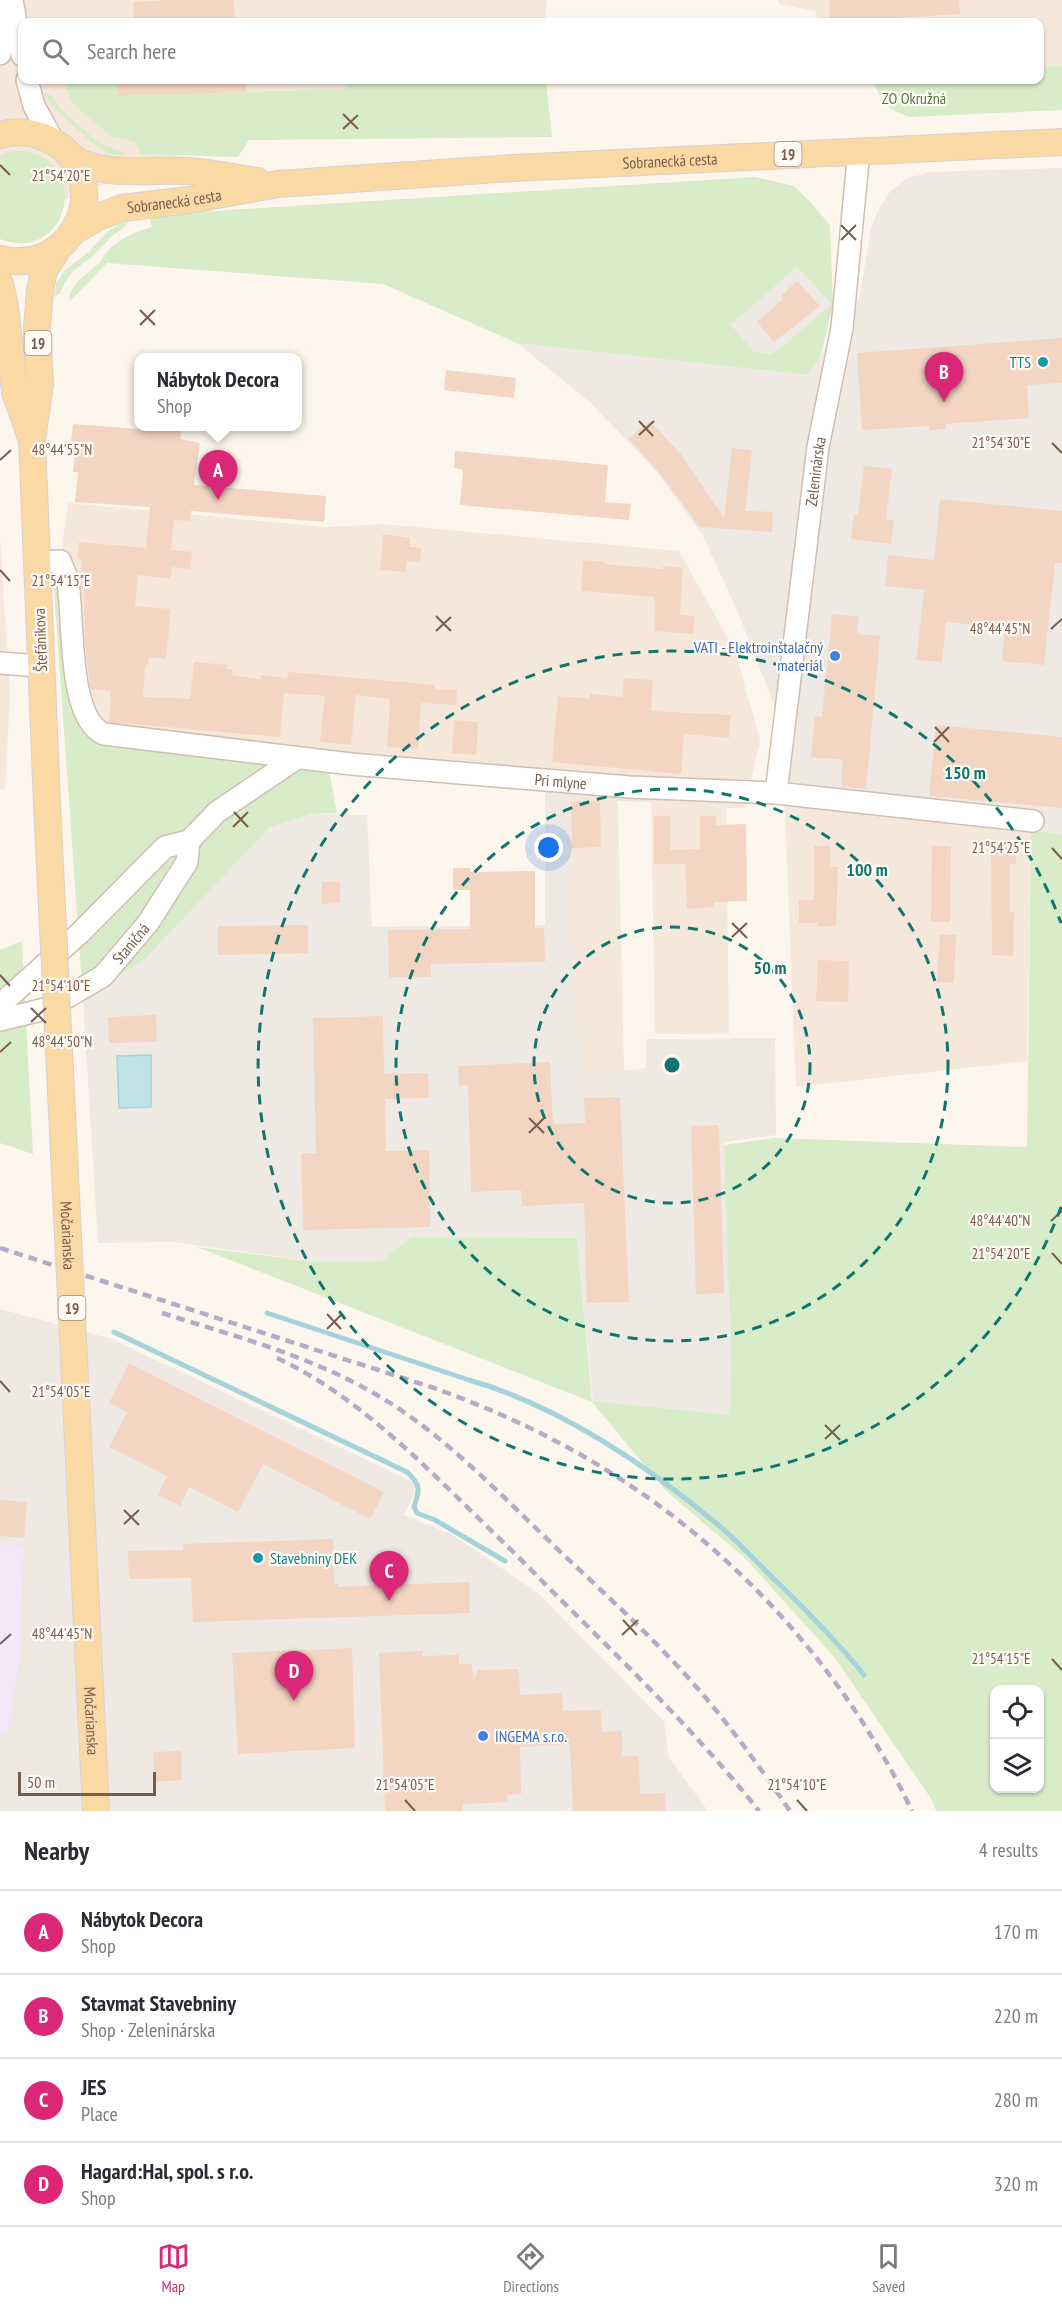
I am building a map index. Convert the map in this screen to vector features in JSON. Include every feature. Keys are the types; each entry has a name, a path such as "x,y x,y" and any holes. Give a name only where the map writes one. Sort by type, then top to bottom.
{"main road":[{"name":"19","path":"0,135 30,133 62,150 82,181 84,194 80,220 44,270 40,290 38,329 40,384 32,440"},
{"name":"Sobranecká cesta","path":"74,231 96,218 122,208 189,200 278,184 514,168 1062,142"},
{"name":"Sobranecká cesta","path":"62,150 85,165 105,170 188,171 278,184"},
{"name":"19","path":"0,259 25,262 36,260 57,250"},
{"name":"19","path":"0,284 5,306 15,392 32,440"},
{"name":"Štefánikova","path":"32,440 47,804"},
{"name":"Močarianska","path":"47,804 96,1811"}],"street":[{"path":"0,54 5,0"},
{"path":"12,0 18,34"},
{"path":"28,84 34,106 62,150"},
{"name":"Zeleninárska","path":"776,793 818,447 842,328 859,150"},
{"name":"Pri mlyne","path":"37,562 60,561 68,581 78,693 91,726 104,734 351,764 630,787 776,793 1033,822"},
{"path":"0,663 40,666"},
{"path":"0,1005 81,932 165,847 189,841 218,812 297,758"},
{"name":"Staničná","path":"0,1020 49,1008 103,976 148,923 187,862 189,841"}],"shaded area":[{"path":"0,0 547,0 545,18 18,18 18,84 347,84 348,89 0,225"},
{"path":"778,0 1062,0 1062,66 1044,67 1044,18 818,18 815,11 779,4"},
{"path":"1062,168 1062,835 803,809 785,814 774,705 737,610 702,534 656,471 591,403 517,343 808,375 860,295 871,229 878,210 889,193 906,179 929,172"},
{"path":"797,267 833,304 777,351 771,354 754,352 731,325"},
{"path":"68,503 327,527 383,524 679,551 735,651 760,740 745,808 726,808 729,1034 655,1034 651,802 618,801 624,1071 580,1075 564,793 329,770 102,744 83,732 71,694 58,576"},
{"path":"0,538 10,694 5,790 0,789"},
{"path":"545,791 565,793 580,1075 646,1068 646,1039 775,1038 776,1135 724,1142 731,1368 729,1415 593,1403 577,1238 411,1237 382,1261 308,1261 174,1242 98,1243 83,999 144,960 270,827 312,814 367,815 372,927 545,925"},
{"path":"803,809 1031,830 1027,1061 796,1087 785,814"},
{"path":"0,1309 112,1339 419,1485 404,1515 451,1534 537,1592 664,1721 669,1758 708,1811 0,1811"},
{"path":"0,1543 23,1547 20,1656 8,1732 0,1732"}],"green space":[{"name":"ZO Okružná","path":"1062,66 1062,110 910,117 890,108 874,84 1044,84 1044,67"},
{"path":"65,84 117,84 118,96 347,89 347,84 546,84 552,137 249,140 238,157 141,154 135,142 111,136 72,103"},
{"path":"44,93 51,95 61,109 99,143 123,152 125,156 110,153 92,143 58,112"},
{"path":"12,151 38,155 55,167 63,184 64,204 57,222 44,237 25,243 0,239 0,155"},
{"path":"755,177 794,186 830,225 833,304 821,355 808,375 517,343 383,284 107,263 69,302 76,284 99,263 112,247 128,236 152,227 149,215","holes":["797,267 832,304 771,354 754,352 731,325"]},
{"path":"129,219 126,226 74,270 60,293 54,297 56,284 66,269 89,252 108,231"},
{"path":"53,575 58,576 71,694 84,733 102,744 329,770 337,813 312,814 270,827 144,960 83,999"},
{"path":"1031,830 1062,835 1062,1811 936,1811 932,1800 835,1658 746,1559 665,1490 592,1402 197,1247 308,1261 382,1261 411,1237 577,1238 592,1401 729,1415 731,1368 724,1145 775,1138 1027,1147"},
{"path":"22,941 33,1154 0,1143 0,950"}],"water":[{"path":"151,1055 151,1107 119,1108 117,1056"}],"building":[{"path":"234,0 235,18 134,18 133,2"},
{"path":"829,0 959,0 960,14 895,18 830,18"},
{"path":"117,84 247,84 247,92 118,96"},
{"path":"797,281 820,306 774,342 757,322 783,299 781,296"},
{"path":"1062,338 1062,383 1027,385 1029,418 945,424 946,429 929,430 929,426 862,430 857,353"},
{"path":"446,370 516,378 514,398 444,390"},
{"path":"650,421 680,453 724,518 732,448 752,450 745,511 773,512 772,532 700,527 661,475 629,439"},
{"path":"73,424 134,429 134,431 181,431 180,439 200,443 194,485 326,496 324,522 191,511 190,521 174,520 171,550 192,552 190,569 172,567 170,579 138,575 135,606 171,609 166,659 149,657 148,665 145,665 143,697 190,699 194,662 227,665 227,669 233,670 232,675 260,679 261,675 287,678 288,672 435,685 435,689 457,690 456,705 421,703 418,749 387,747 390,699 356,695 351,745 320,742 325,696 284,693 280,737 109,722 111,691 91,689 90,686 85,641 84,589 81,589 80,579 82,560 77,559 79,542 146,548 150,507 75,502 78,472 73,472 76,442 71,441"},
{"path":"455,451 608,465 605,502 631,504 629,520 460,505 463,470 454,468"},
{"path":"864,466 892,469 886,519 894,520 891,544 851,539 854,514 858,515"},
{"path":"940,499 1062,511 1062,563 1055,563 1044,665 1002,661 1005,628 946,622 942,662 916,660 924,590 885,586 888,555 934,560"},
{"path":"383,534 410,538 409,547 421,548 420,562 407,561 406,572 380,570"},
{"path":"583,560 663,569 663,566 683,568 680,615 694,616 693,634 654,631 655,597 581,591"},
{"path":"832,614 859,617 857,634 880,636 866,789 841,787 843,760 811,757 815,716 822,717"},
{"path":"624,678 653,680 651,711 731,715 729,738 684,734 681,774 552,762 558,696 590,699 590,694 622,697"},
{"path":"454,720 478,722 476,755 452,753"},
{"path":"936,725 1062,737 1062,808 929,796"},
{"path":"600,801 601,847 572,848 571,802"},
{"path":"654,816 670,816 670,850 700,849 700,816 716,816 716,825 746,824 747,901 714,902 714,907 687,909 685,864 654,864"},
{"path":"814,846 830,846 830,867 838,867 836,926 799,923 799,900 814,900"},
{"path":"932,846 951,846 950,922 931,922"},
{"path":"991,846 1016,846 1016,864 1010,864 1010,912 1014,912 1013,956 992,955"},
{"path":"453,868 470,868 470,872 535,871 535,928 544,928 545,962 431,964 431,977 389,977 388,930 470,929 470,890 453,890"},
{"path":"322,882 340,882 340,903 322,904"},
{"path":"308,925 308,953 218,955 218,926"},
{"path":"940,935 956,935 954,983 937,982"},
{"path":"818,960 849,961 848,1002 816,1001"},
{"path":"156,1015 157,1042 109,1043 108,1017"},
{"path":"383,1016 384,1074 428,1073 429,1098 385,1099 386,1151 429,1150 430,1227 303,1230 301,1153 316,1153 313,1018"},
{"path":"550,1062 553,1124 585,1123 584,1098 620,1097 629,1302 587,1303 584,1203 522,1206 521,1190 471,1192 468,1085 459,1086 458,1066"},
{"path":"719,1125 724,1293 696,1294 691,1126"},
{"path":"129,1363 384,1492 370,1519 263,1464 238,1512 189,1487 180,1506 158,1495 167,1476 109,1447 127,1412 109,1403"},
{"path":"0,1500 27,1502 24,1538 0,1536"},
{"path":"333,1539 334,1584 338,1584 338,1587 469,1582 470,1613 193,1622 191,1578 129,1579 128,1551 183,1550 183,1544"},
{"path":"352,1648 355,1748 238,1754 232,1653"},
{"name":"INGEMA s.r.o.","path":"422,1651 423,1656 459,1655 459,1664 472,1664 473,1682 478,1670 519,1669 520,1695 562,1693 563,1711 601,1710 602,1732 622,1731 622,1756 639,1756 640,1794 665,1793 666,1811 573,1811 570,1744 520,1747 521,1794 507,1795 508,1802 463,1804 463,1811 385,1811 379,1653"},
{"path":"181,1751 182,1780 155,1782 153,1752"}],"waterway":[{"path":"267,1313 466,1379"},
{"path":"114,1332 407,1472 415,1480 418,1488 414,1507 417,1513 435,1520 505,1561"},
{"path":"469,1380 502,1391 568,1421 600,1439 661,1480 732,1537 822,1626 864,1675"}],"railway":[{"path":"0,1248 434,1388 531,1429 618,1477 671,1514 720,1555 766,1600 809,1649 848,1700 882,1754 912,1811"},
{"path":"162,1313 272,1348 326,1369 377,1395 422,1425 484,1478 667,1655 732,1730 790,1811"},
{"path":"277,1358 326,1385 348,1401 392,1436 433,1474 655,1694 759,1811"}],"place":[{"name":"TTS","path":"1043,362"},
{"name":"Stavmat Stavebniny","path":"944,402"},
{"name":"Nábytok Decora","path":"218,500"},
{"name":"VATI - Elektroinštalačný materiál","path":"835,656"},
{"name":"Stavebniny DEK","path":"258,1558"},
{"name":"JES","path":"389,1601"},
{"name":"Hagard:Hal, spol. s r.o.","path":"294,1701"},
{"name":"INGEMA s.r.o.","path":"483,1736"}]}
